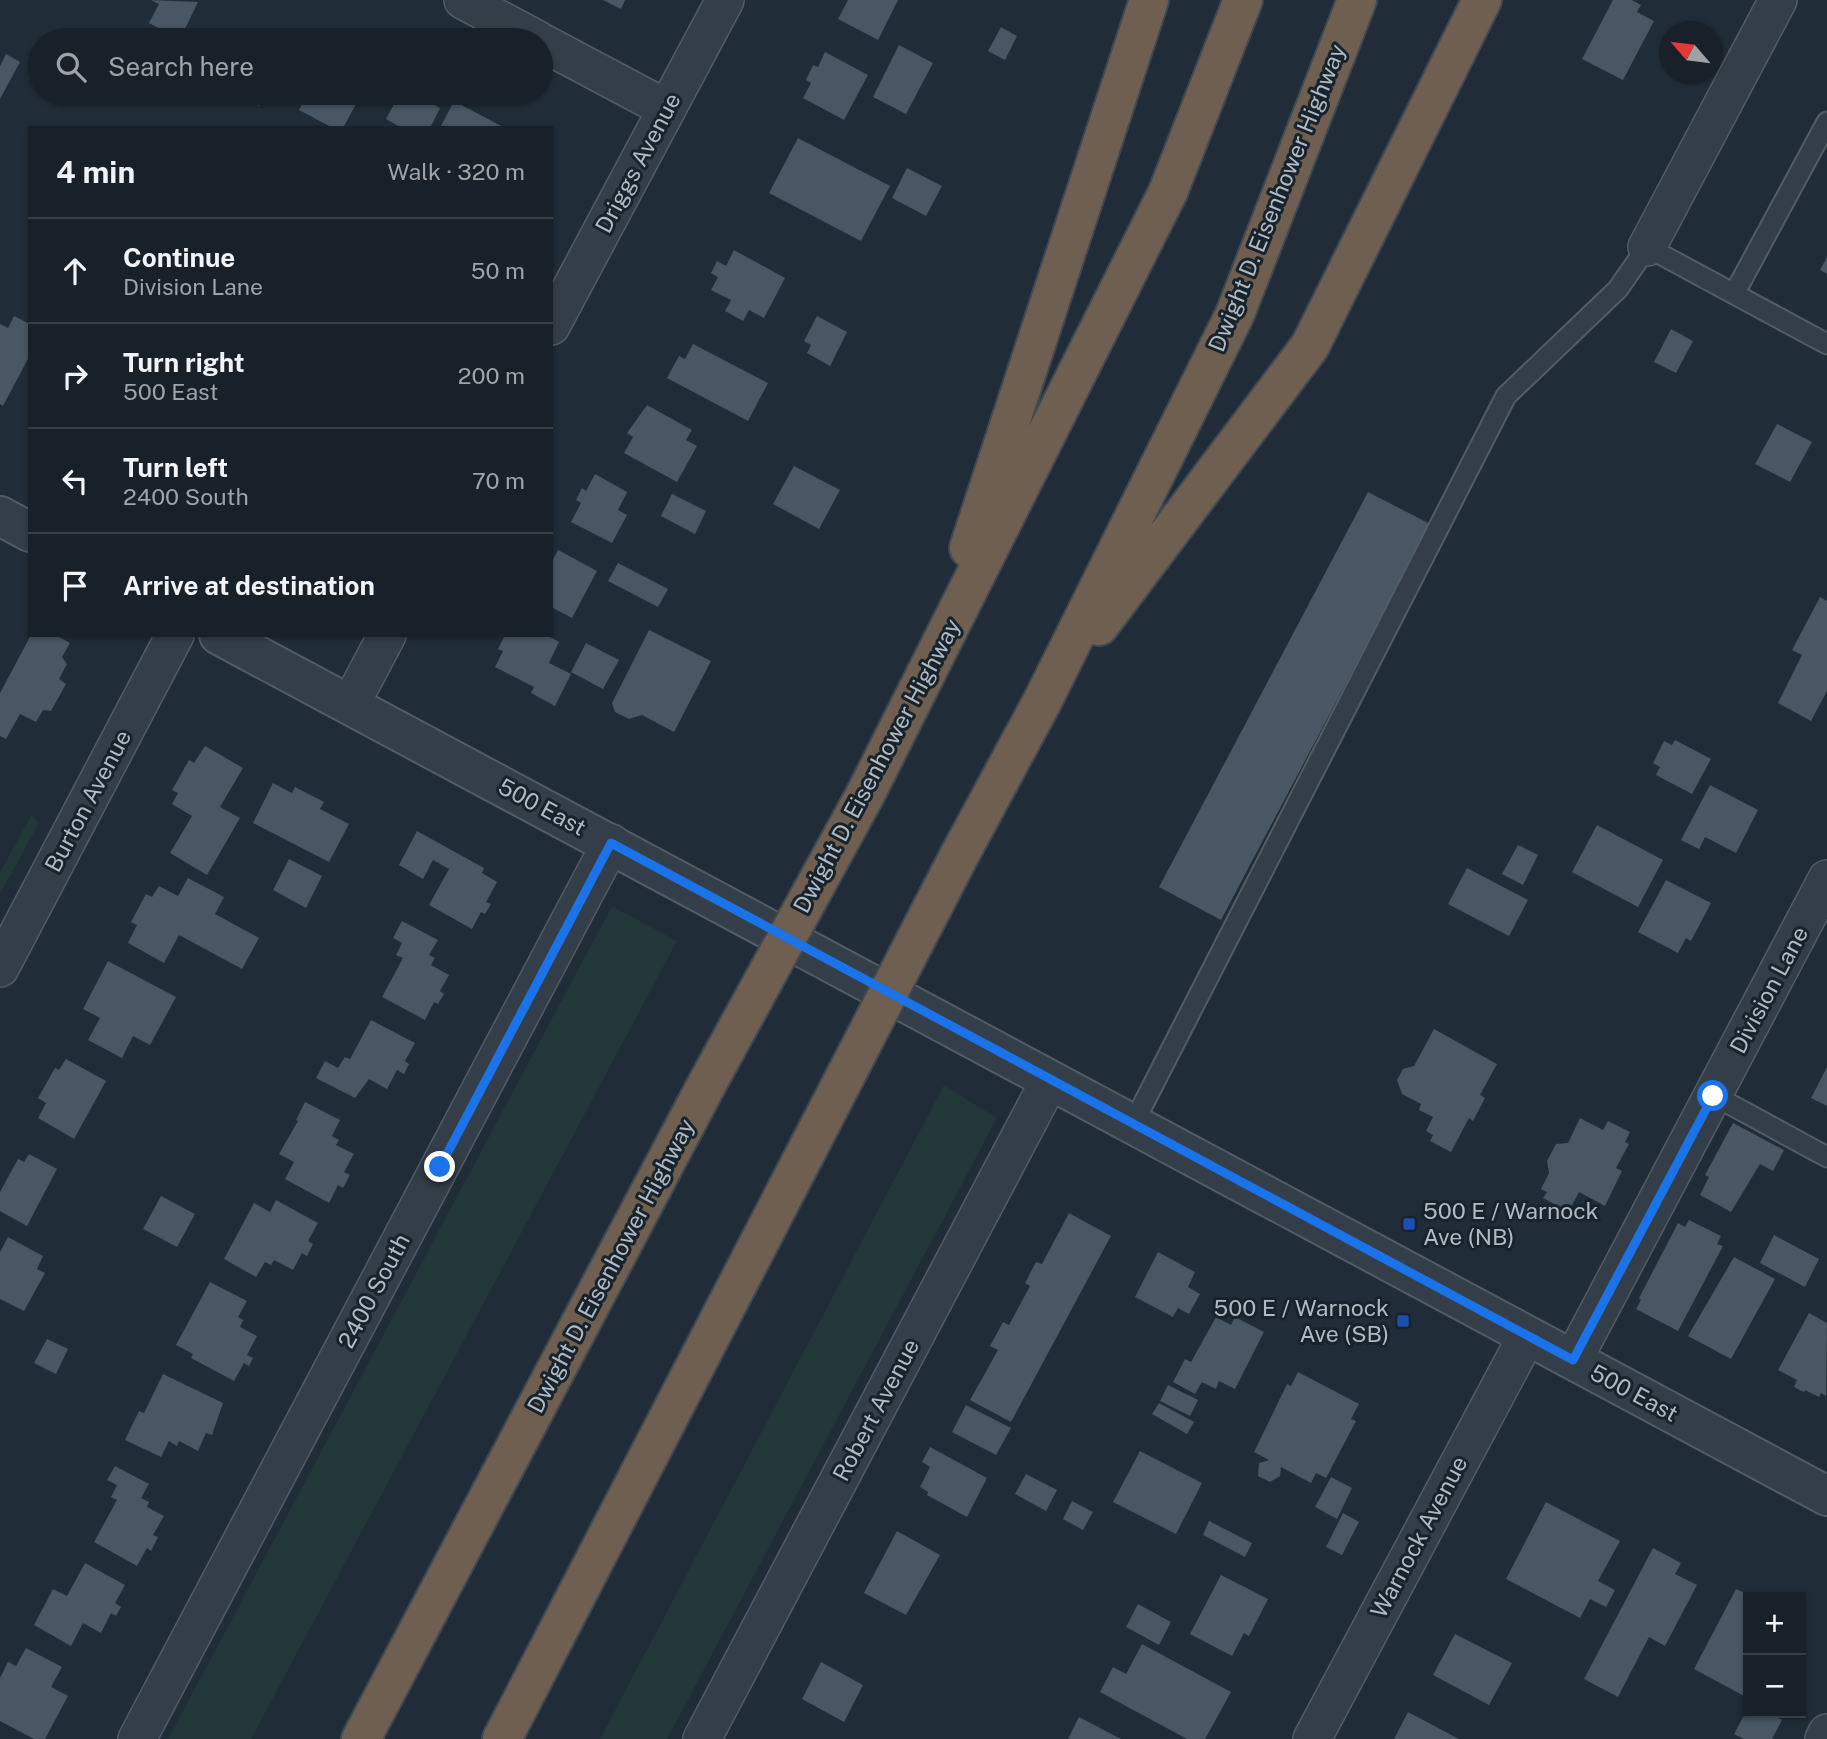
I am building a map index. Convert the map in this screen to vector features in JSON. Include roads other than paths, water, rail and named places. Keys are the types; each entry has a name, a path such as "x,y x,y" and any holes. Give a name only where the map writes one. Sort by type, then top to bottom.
{"highway":[{"path":"927,676 1149,0"},
{"name":"Dwight D. Eisenhower Highway","path":"361,1739 708,1082 927,676 1168,192 1243,0"},
{"name":"Dwight D. Eisenhower Highway","path":"502,1739 959,856 1043,700 1235,314 1357,0"},
{"path":"1043,700 1310,346 1482,0"}],"street":[{"path":"463,0 516,28"},
{"name":"Driggs Avenue","path":"553,322 725,0"},
{"path":"1647,247 1778,0"},
{"path":"553,48 667,109"},
{"path":"0,516 28,531"},
{"name":"Burton Avenue","path":"0,968 174,637"},
{"name":"500 East","path":"223,637 1827,1496"},
{"path":"350,705 386,637"},
{"name":"2400 South","path":"137,1739 611,843"},
{"name":"Division Lane","path":"1573,1360 1827,879"},
{"name":"Robert Avenue","path":"702,1739 1050,1080"},
{"name":"Warnock Avenue","path":"1312,1739 1527,1336"},
{"path":"1824,1739 1827,1733"}],"lane":[{"path":"1734,294 1827,122"},
{"path":"1133,1124 1506,396 1618,289 1647,247 1827,344"},
{"path":"1713,1096 1827,1157"}],"place":[{"name":"500 E / Warnock Ave (NB)","path":"1409,1224"},
{"name":"500 E / Warnock Ave (SB)","path":"1403,1321"}]}
